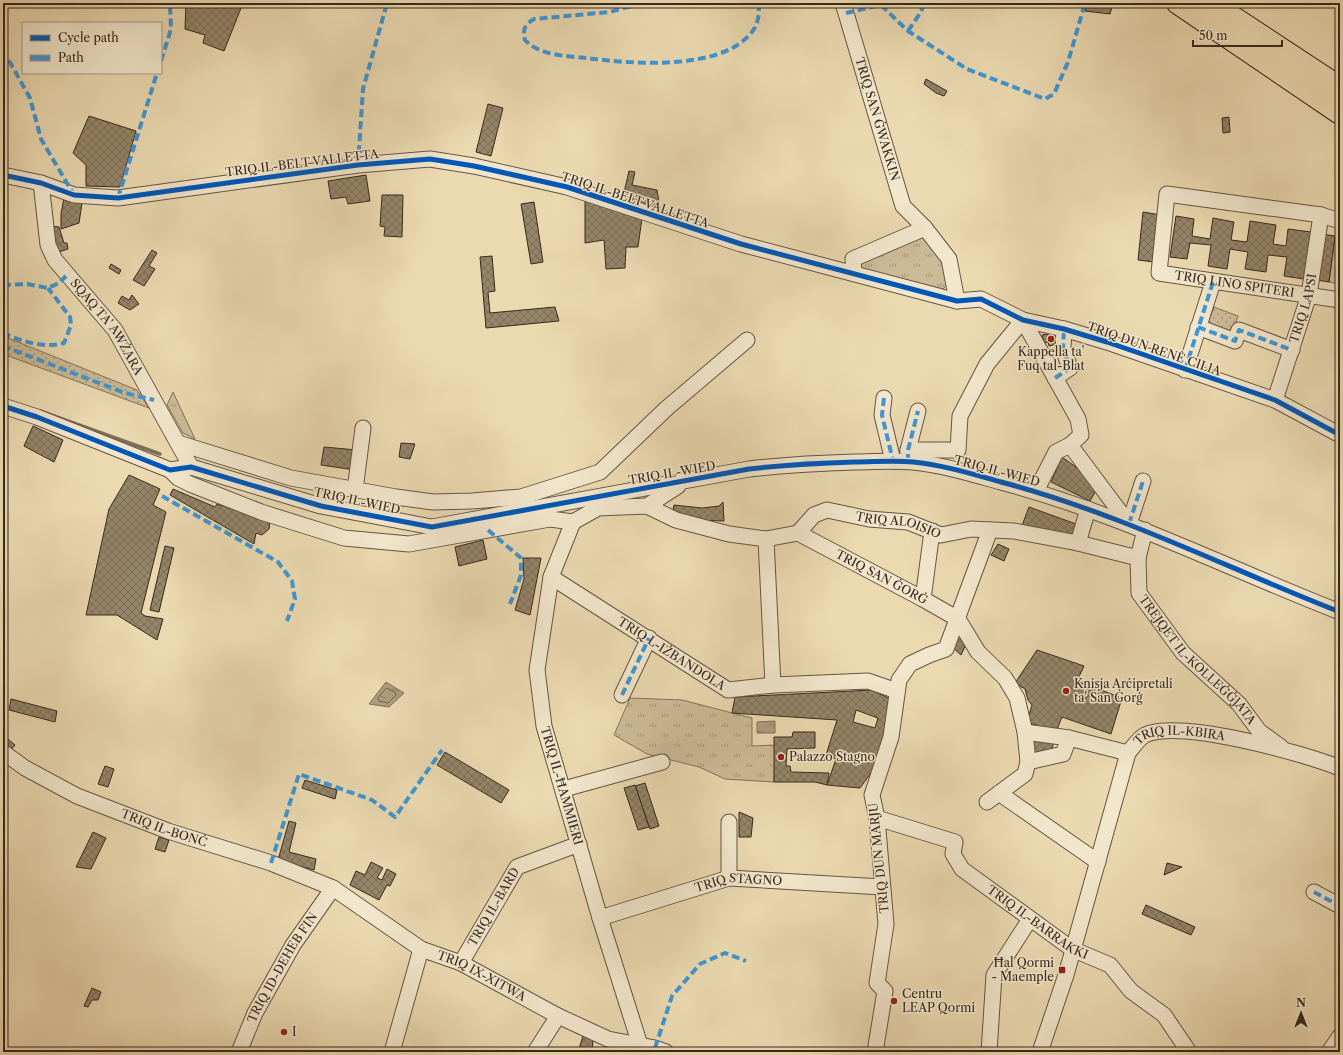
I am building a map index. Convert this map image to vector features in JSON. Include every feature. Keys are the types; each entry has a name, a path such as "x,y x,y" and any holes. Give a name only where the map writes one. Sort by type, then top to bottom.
{"highway":[{"path":"1178,3 1340,113"},
{"path":"1211,3 1340,88"}],"street":[{"name":"TRIQ SAN ĠWAKKIN","path":"843,3 903,206 925,228 949,259 958,301"},
{"name":"TRIQ IL-BELT VALLETTA","path":"3,175 41,183 74,195 118,198 358,165 430,159 474,166 567,187 741,244 958,301"},
{"name":"SQAQ TA' AWŻARA","path":"41,183 48,245 55,260 114,330 191,467"},
{"name":"TRIQ LINO SPITERI","path":"1320,215 1167,194 1159,273 1340,300"},
{"path":"1320,215 1340,222"},
{"name":"TRIQ LAPSI","path":"1276,400 1309,295 1320,215"},
{"path":"854,273 853,259 925,228"},
{"path":"1185,370 1213,282"},
{"name":"TRIQ DUN RENÈ CILIA","path":"958,301 981,299 1023,320 1064,329 1276,400 1340,435"},
{"path":"903,457 958,450 960,416 987,364 1023,320 1078,419 1081,435 1070,445 1056,452 1036,491"},
{"path":"1198,327 1235,341 1239,330 1292,350"},
{"path":"1055,378 1070,368 1063,349 1064,329"},
{"name":"TRIQ IL-WIED","path":"178,443 291,478 409,499 441,502 521,497 600,472 667,408 747,340"},
{"path":"884,398 882,415 903,457"},
{"name":"TRIQ IL-WIED","path":"3,406 37,417 170,470 178,478 190,484 261,512 344,538 409,544 550,520 573,522"},
{"path":"903,457 918,411"},
{"path":"355,490 363,428"},
{"path":"1070,445 1130,524"},
{"name":"TRIQ IL-WIED","path":"170,470 191,467 322,506 432,526 684,482 749,469 787,464 903,457 951,468 1036,491 1088,509 1145,530 1340,612"},
{"path":"573,480 577,500"},
{"path":"1130,524 1143,481"},
{"path":"646,506 684,482"},
{"name":"TRIQ IL-WIED","path":"406,522 409,499"},
{"path":"573,522 598,508 646,506 676,520 729,534 766,539 798,533"},
{"path":"1078,543 1088,509"},
{"name":"TRIQ ALOISIO","path":"798,533 814,515 827,510 869,519 908,522 941,535 971,529 1014,531 1078,543 1138,558"},
{"name":"TRIQ IL-ĦAMMIERI","path":"573,522 552,577 537,670 544,726 640,1048"},
{"name":"TRIQ DUN MARJU","path":"875,1052 885,991 877,983 886,924 877,818 872,795 891,737 899,680 910,664 946,649 990,530"},
{"name":"TREJQET IL-KOLLEĠĠJATA","path":"1145,530 1138,558 1139,593 1183,653 1239,704 1259,731 1287,752"},
{"path":"923,599 932,531"},
{"name":"TRIQ SAN ĠORĠ","path":"798,533 958,619 978,652 1005,678 1017,698 1025,732 1028,762"},
{"path":"766,539 773,685"},
{"name":"TRIQ L-IŻBANDOLA","path":"552,577 728,690 773,685 868,681 897,691"},
{"path":"622,695 649,638"},
{"name":"TRIQ IL-KBIRA","path":"1025,732 1069,738 1128,753 1144,735 1158,731 1180,731 1228,736 1340,768"},
{"path":"987,802 1025,774 1028,762 1063,754 1069,738"},
{"name":"TRIQ IL-BONĊ","path":"3,752 25,768 77,796 168,831 271,863 333,888"},
{"path":"1040,1052 1098,862 1128,753"},
{"path":"564,789 662,762"},
{"path":"999,793 1098,862"},
{"name":"TRIQ IL-BARRAKKI","path":"877,818 955,842 953,854 962,869 1072,949 1110,965 1131,991 1164,1015 1189,1052"},
{"path":"729,822 729,878"},
{"name":"TRIQ IL-BARD","path":"461,963 517,867 579,844"},
{"name":"TRIQ STAGNO","path":"600,918 729,878 882,887"},
{"name":"TRIQ IX-XITWA","path":"333,888 421,949 461,963 558,1016 608,1039 640,1048 656,1048 666,1052"},
{"name":"TRIQ ID-DEHEB FIN","path":"238,1052 255,1013 293,946 333,888"},
{"path":"1314,892 1340,906"},
{"path":"989,1052 994,975 1030,919"},
{"path":"392,1052 421,949"},
{"path":"535,1052 558,1016"},
{"path":"1329,1052 1340,1036"}],"green space":[{"path":"921,235 945,265 950,282 942,290 863,271 858,261"},
{"path":"1335,236 1340,237 1339,284 1329,282"},
{"path":"1214,307 1238,316 1231,337 1206,329"},
{"path":"3,336 137,390 149,408 3,354"},
{"path":"173,392 195,439 183,433 167,405"},
{"path":"630,698 682,700 752,718 752,746 775,745 774,782 725,779 699,767 647,754 614,735"}],"water":[{"path":"386,682 404,693 389,707 369,704"},
{"path":"775,721 775,733 757,733 757,722"}],"building":[{"path":"186,3 243,3 224,51 203,43 205,35 185,29"},
{"path":"1088,3 1113,3 1110,14 1085,11"},
{"path":"926,79 947,91 944,96 936,93 924,84"},
{"path":"488,104 503,108 491,156 476,152"},
{"path":"89,116 136,131 120,187 86,186 86,165 73,153"},
{"path":"1229,117 1230,132 1223,133 1222,118"},
{"path":"629,171 635,172 632,185 657,190 660,208 642,208 622,201"},
{"path":"366,175 370,201 348,204 346,197 331,199 328,181"},
{"path":"382,195 403,195 402,237 384,236 385,227 380,226"},
{"path":"64,198 82,203 79,223 61,229 61,214"},
{"path":"585,198 642,218 638,247 626,247 625,268 606,269 604,240 585,243"},
{"path":"534,202 543,262 531,264 521,204"},
{"path":"1143,212 1161,215 1154,262 1138,260"},
{"path":"1176,216 1194,219 1192,236 1210,239 1213,218 1234,222 1231,240 1247,242 1250,221 1276,225 1273,244 1286,246 1288,229 1311,232 1304,279 1284,276 1287,257 1268,255 1266,272 1245,269 1248,252 1230,249 1227,269 1208,266 1211,245 1190,243 1187,259 1170,257"},
{"path":"50,226 59,227 64,243 67,243 68,249 59,252 52,237"},
{"path":"1322,234 1335,236 1329,282 1317,280"},
{"path":"152,250 157,253 149,266 155,269 144,286 133,280"},
{"path":"492,256 495,291 488,292 490,313 555,307 559,321 486,328 480,257"},
{"path":"111,264 121,270 119,274 109,268"},
{"path":"132,295 139,304 130,310 118,303 122,296 129,300"},
{"name":"Kappella ta' Fuq tal-Blat","path":"1058,332 1061,343 1049,346 1048,342 1044,343 1042,335"},
{"path":"33,426 63,440 54,462 24,446"},
{"path":"401,443 415,444 410,459 399,457"},
{"path":"324,447 357,450 355,470 321,465"},
{"path":"1062,457 1087,475 1098,487 1090,501 1051,482"},
{"path":"129,475 160,489 153,505 166,512 141,613 145,616 163,619 157,640 117,615 86,615 109,509"},
{"path":"173,489 215,507 217,504 270,521 269,529 262,535 256,533 254,544 170,495"},
{"path":"723,502 724,521 694,520 672,514 674,505 702,508 719,506"},
{"path":"1029,507 1076,524 1074,539 1021,528"},
{"path":"483,540 487,559 459,566 455,547"},
{"path":"998,544 1009,549 1004,561 991,555"},
{"path":"165,546 174,548 159,612 150,610"},
{"path":"523,558 541,558 530,615 515,610 524,579"},
{"path":"961,634 968,640 961,655 952,647"},
{"name":"Knisja Arċipretali ta' San Ġorġ","path":"1037,650 1084,666 1077,681 1122,698 1111,734 1062,717 1056,732 1027,722 1032,705 1028,700 1025,689 1015,683"},
{"path":"872,690 892,700 881,751 876,766 860,788 827,785 836,759 826,755 837,720 732,713 735,697","holes":["856,710 878,718 875,728 853,722"]},
{"path":"11,699 57,711 55,722 9,710"},
{"name":"Palazzo Stagno","path":"793,732 815,732 815,748 787,749 786,766 790,766 791,772 829,773 827,785 815,782 774,782 774,737 792,737"},
{"path":"3,735 15,745 10,751 3,746"},
{"path":"1031,739 1054,742 1051,751 1031,756"},
{"path":"445,752 509,790 501,803 437,765"},
{"path":"105,766 114,769 108,787 98,784"},
{"path":"305,780 337,790 335,799 302,788"},
{"path":"645,783 659,826 650,829 635,786"},
{"path":"635,785 649,827 638,830 624,788"},
{"path":"739,812 753,818 751,837 739,837"},
{"path":"289,821 296,823 289,852 316,859 314,870 278,860"},
{"path":"93,832 106,838 91,869 76,867"},
{"path":"159,837 169,840 165,852 155,849"},
{"path":"371,862 383,868 377,878 382,880 387,869 396,874 390,886 387,885 379,900 350,885 356,871 365,875"},
{"path":"1167,863 1182,867 1164,875"},
{"path":"1146,905 1195,927 1191,935 1142,914"},
{"path":"92,988 101,992 98,1000 92,1000 88,1007 84,1006"},
{"path":"583,1036 593,1040 592,1052 578,1052"}],"waterway":[{"path":"40,411 160,454"}],"marked path":[{"path":"162,58 171,29 170,3"},
{"path":"358,165 363,89 387,3"},
{"path":"642,3 610,12 534,19 528,23 524,30 525,40 531,45 546,52 571,57 652,63 700,59 722,53 741,43 756,26 759,3"},
{"path":"908,31 921,12 924,3"},
{"path":"846,13 881,5 908,31 967,69 1045,99 1054,94 1068,62 1085,3"},
{"path":"3,50 30,98 41,139 74,195"},
{"path":"118,198 157,74"},
{"path":"3,285 27,284 48,288 59,283 66,276"},
{"path":"1185,370 1213,282"},
{"path":"3,333 17,339 41,345 56,345 64,343 71,325 70,317 48,288"},
{"path":"1198,327 1235,341 1239,330 1292,350"},
{"path":"1055,378 1070,368 1063,349 1064,329"},
{"path":"3,346 125,393 154,400"},
{"path":"884,398 882,415 893,461"},
{"path":"908,462 908,450 918,411"},
{"path":"1129,524 1143,481"},
{"path":"162,496 278,562 292,581 295,599 287,621"},
{"path":"488,530 521,558 521,575 510,604"},
{"path":"622,695 649,638"},
{"path":"271,863 299,774 372,800 395,817 442,750"},
{"path":"1314,892 1340,906"},
{"path":"655,1048 672,996 700,964 725,953 746,961"}],"cycle path":[{"path":"3,175 41,183 74,195 118,198 358,165 430,159 474,166 567,187 741,244 957,301 981,299 1023,320 1064,329 1107,342 1275,400 1340,435"},
{"path":"3,406 37,417 170,470 191,467 321,506 432,527 749,469 802,464 854,462 898,461 924,463 1001,482 1088,509 1172,542 1340,612"}],"place":[{"name":"Kappella ta' Fuq tal-Blat","path":"1051,339"},
{"name":"Knisja Arċipretali ta' San Ġorġ","path":"1066,691"},
{"name":"Palazzo Stagno","path":"781,757"},
{"name":"Ħal Qormi - Maemple","path":"1062,970"},
{"name":"Centru LEAP Qormi","path":"894,1001"},
{"name":"I","path":"284,1032"}]}
